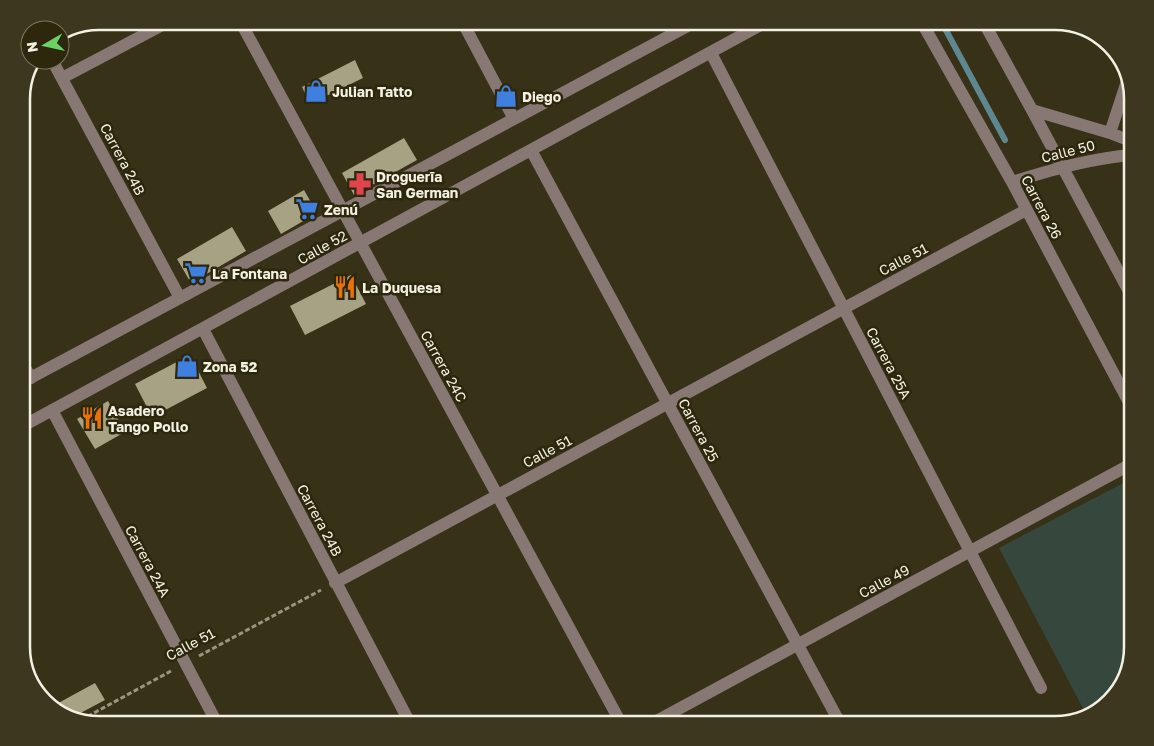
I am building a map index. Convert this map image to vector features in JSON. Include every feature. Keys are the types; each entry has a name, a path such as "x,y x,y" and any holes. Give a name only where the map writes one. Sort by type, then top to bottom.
{"street":[{"path":"62,78 153,30"},
{"name":"Carrera 24C","path":"245,30 617,716"},
{"path":"467,30 514,119"},
{"name":"Calle 52","path":"30,379 677,30"},
{"name":"Calle 52","path":"30,422 752,30"},
{"name":"Carrera 26","path":"926,30 1012,182 1124,393"},
{"path":"988,30 1124,282"},
{"name":"Carrera 25A","path":"711,53 1041,688"},
{"name":"Carrera 24B","path":"58,70 180,298"},
{"path":"1110,132 1123,92"},
{"name":"Calle 50","path":"1032,110 1110,132 1124,138"},
{"name":"Carrera 25","path":"532,150 836,716"},
{"name":"Calle 50","path":"1012,182 1062,166 1124,155"},
{"name":"Calle 51","path":"335,583 1026,210"},
{"name":"Carrera 24B","path":"202,329 406,716"},
{"name":"Carrera 24A","path":"52,410 213,716"},
{"name":"Calle 49","path":"666,716 1124,468"}],"path":[{"name":"Calle 51","path":"91,715 335,583"}],"green space":[{"path":"1124,483 1123,661 1117,678 1107,693 1086,709 1084,710 999,548"}],"building":[{"path":"355,60 363,78 310,104 302,87"},
{"path":"404,138 417,160 354,195 342,173"},
{"path":"304,190 317,213 281,234 268,211"},
{"path":"232,227 246,251 191,283 177,259"},
{"path":"351,275 366,304 305,335 290,306"},
{"path":"190,355 207,388 152,417 135,384"},
{"path":"108,401 125,432 95,449 77,419"},
{"path":"95,683 105,700 80,714 58,703"}],"waterway":[{"path":"946,30 1005,140"}],"place":[{"name":"Julian Tatto","path":"316,91"},
{"name":"Diego","path":"506,96"},
{"name":"Droguerīa San German","path":"360,184"},
{"name":"Zenú","path":"307,209"},
{"name":"La Fontana","path":"196,273"},
{"name":"La Duquesa","path":"345,287"},
{"name":"Zona 52","path":"187,366"},
{"name":"Asadero Tango Pollo","path":"92,418"}]}
